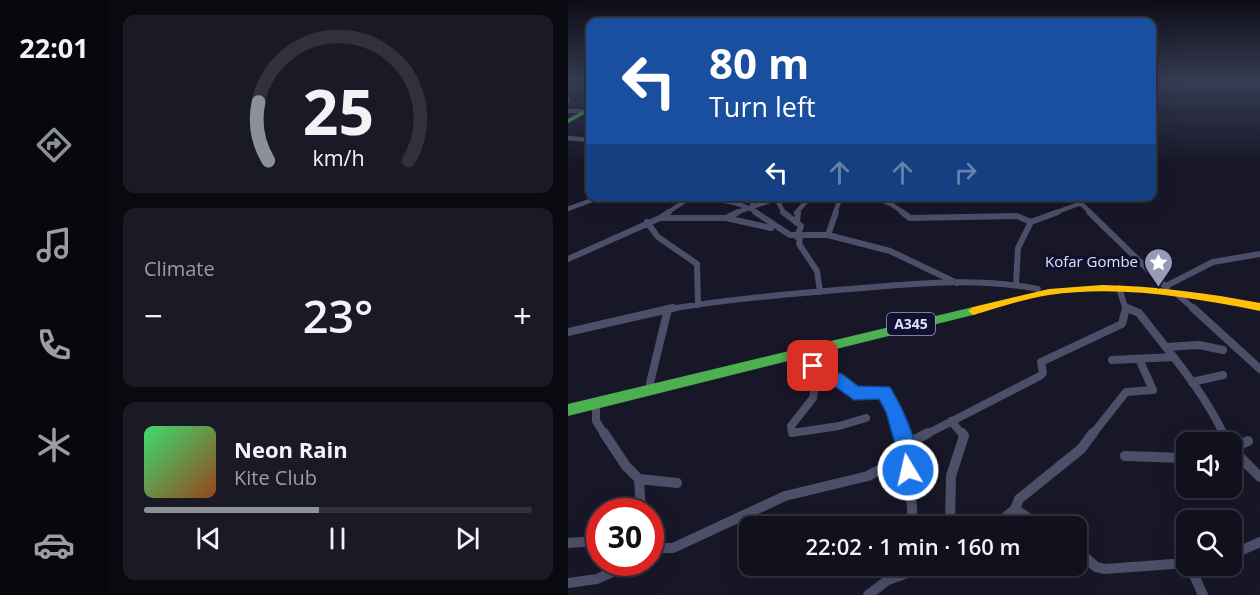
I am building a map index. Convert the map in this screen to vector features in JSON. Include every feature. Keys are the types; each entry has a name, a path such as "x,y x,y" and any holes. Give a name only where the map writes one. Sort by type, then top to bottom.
{"main road":[{"path":"568,119 586,110"},
{"name":"A345","path":"568,404 1038,290 1093,284 1169,288 1260,303"},
{"name":"A345","path":"568,410 1036,294 1119,288 1169,288 1260,307"}],"street":[{"path":"568,111 586,109"},
{"path":"568,138 586,140"},
{"path":"568,209 589,201"},
{"path":"568,259 660,218 686,201"},
{"path":"733,201 750,207 782,232"},
{"path":"750,207 752,201"},
{"path":"726,218 766,201"},
{"path":"778,201 784,214 802,226"},
{"path":"807,201 796,214 802,226 798,237 799,244 817,270 820,292"},
{"path":"828,235 839,201"},
{"path":"883,201 910,218 1017,216 1030,222 1079,204"},
{"path":"1077,201 1260,369"},
{"path":"660,218 726,218 756,223 798,237 828,235 894,253 959,284"},
{"path":"647,222 658,237 697,264 698,305"},
{"path":"1016,284 1018,248 1030,222"},
{"path":"1169,288 1179,283 1195,269 1214,261 1260,254"},
{"path":"568,332 627,315 668,309 897,285 1016,284 1038,290"},
{"path":"664,548 673,548 722,522 785,496 868,476 899,459 906,447 951,421 1044,374 1040,364 1048,358 1122,324 1126,308 1119,288"},
{"path":"1126,308 1139,314 1166,347 1214,414 1222,432"},
{"path":"650,383 668,309"},
{"path":"1166,347 1199,345 1223,350"},
{"path":"809,350 817,372 812,398 791,426 793,433 839,426 866,418"},
{"path":"1112,360 1173,357"},
{"path":"1007,516 1015,509 1019,499 1081,449 1120,396 1126,392 1153,390 1139,359"},
{"path":"817,372 836,378 854,393 884,392 894,410 906,447 912,516"},
{"path":"1192,382 1223,375"},
{"path":"596,402 596,421 626,466 639,479 677,483"},
{"path":"950,516 951,476 964,436 951,421"},
{"path":"1242,444 1248,441"},
{"path":"1125,456 1176,458"},
{"path":"1242,460 1260,477"},
{"path":"639,479 640,498"},
{"path":"1015,509 1025,516"},
{"path":"568,543 586,542"},
{"path":"1242,550 1260,542"},
{"path":"1087,559 1096,567 1105,569 1176,563"},
{"path":"568,583 604,576"},
{"path":"868,595 896,576"},
{"path":"1194,576 1203,595"}],"traffic: fast":[{"path":"568,121 586,111"},
{"path":"568,410 973,311"}],"traffic: slow":[{"path":"973,311 1049,292 1102,288 1182,293 1260,307"}],"place":[{"name":"Kofar Gombe","path":"1159,288"}],"route":[{"path":"813,366 817,372 836,378 854,393 884,392 894,410 906,447 908,470"}]}
